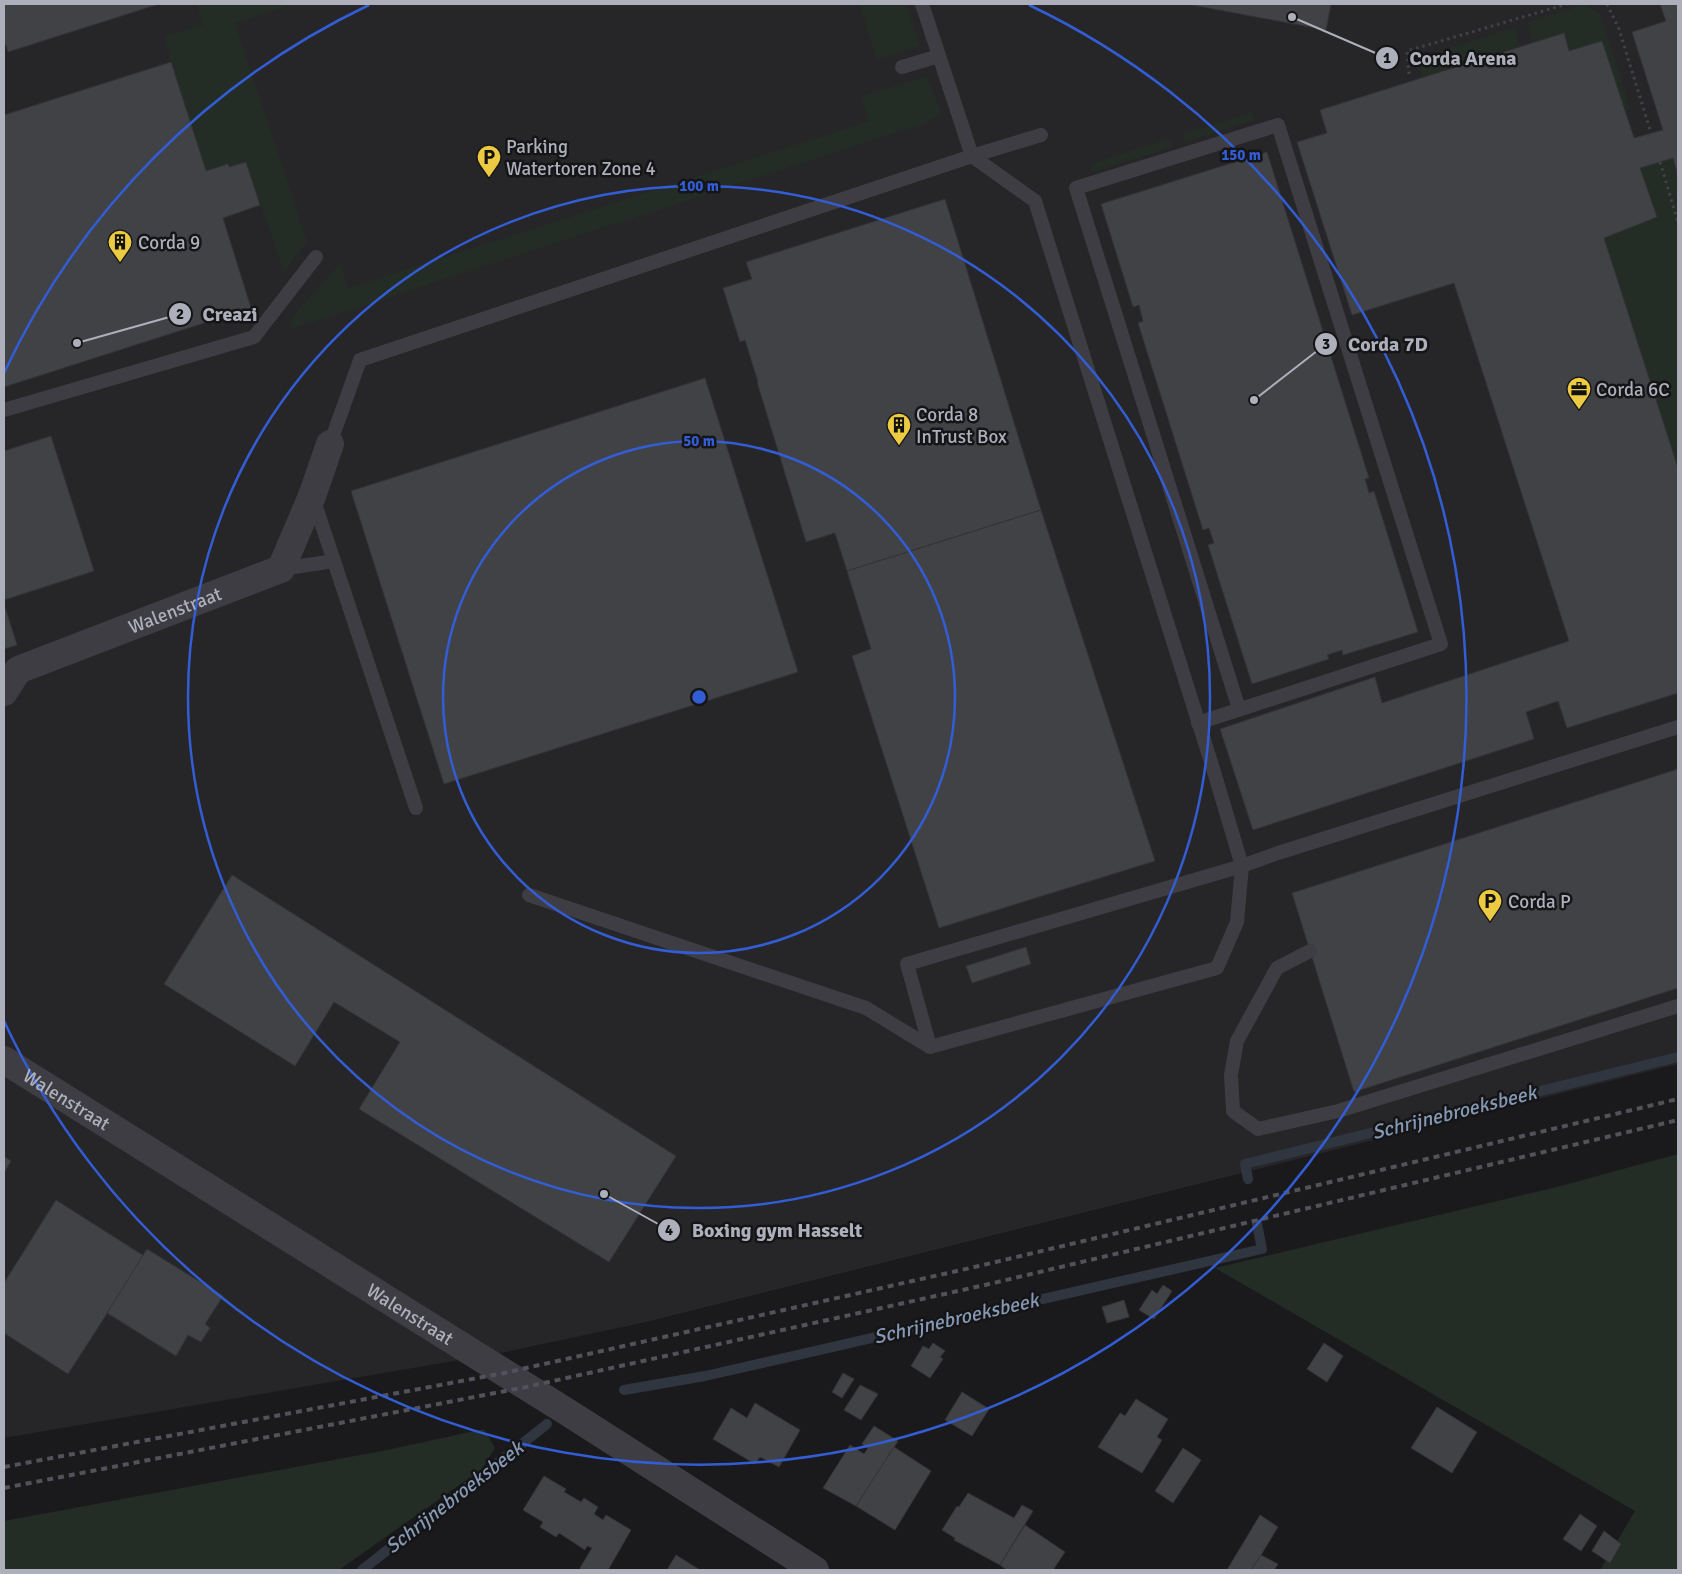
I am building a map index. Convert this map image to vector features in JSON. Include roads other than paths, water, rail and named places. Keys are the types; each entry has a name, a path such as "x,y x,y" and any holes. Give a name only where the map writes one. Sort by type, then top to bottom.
{"street":[{"path":"281,569 312,496 330,444"},
{"name":"Walenstraat","path":"4,692 18,670 281,569"},
{"name":"Walenstraat","path":"4,1060 564,1410 815,1570"}],"lane":[{"path":"529,894 866,1008 930,1048 1217,968 1237,922 1242,866 1034,201 972,156 922,4"},
{"path":"902,67 939,56"},
{"path":"1198,723 1441,644 1278,125 1076,188 1239,709"},
{"path":"330,444 360,360 972,156 1041,135"},
{"path":"4,410 254,337 316,256"},
{"path":"312,496 416,808"},
{"path":"281,569 334,561"},
{"path":"930,1048 907,964 1242,866 1678,727"},
{"path":"1310,951 1277,968 1238,1041 1231,1075 1233,1111 1258,1129 1338,1111 1678,1006"}],"waterway":[{"name":"Schrijnebroeksbeek","path":"1248,1179 1245,1164 1678,1057"},
{"name":"Schrijnebroeksbeek","path":"624,1390 705,1376 1262,1249 1257,1224"},
{"name":"Schrijnebroeksbeek","path":"362,1570 547,1424"}],"railway":[{"path":"4,1467 504,1373 979,1266 1678,1099"},
{"path":"4,1488 526,1387 985,1285 1678,1120"}],"place":[{"name":"Corda Arena","path":"1292,17"},
{"name":"Parking Watertoren Zone 4","path":"489,178"},
{"name":"Corda 9","path":"120,263"},
{"name":"Creazi","path":"77,343"},
{"name":"Corda 7D","path":"1254,400"},
{"name":"Corda 6C","path":"1579,410"},
{"name":"Corda 8 InTrust Box","path":"899,446"},
{"name":"Corda P","path":"1490,922"},
{"name":"Boxing gym Hasselt","path":"604,1194"}]}
